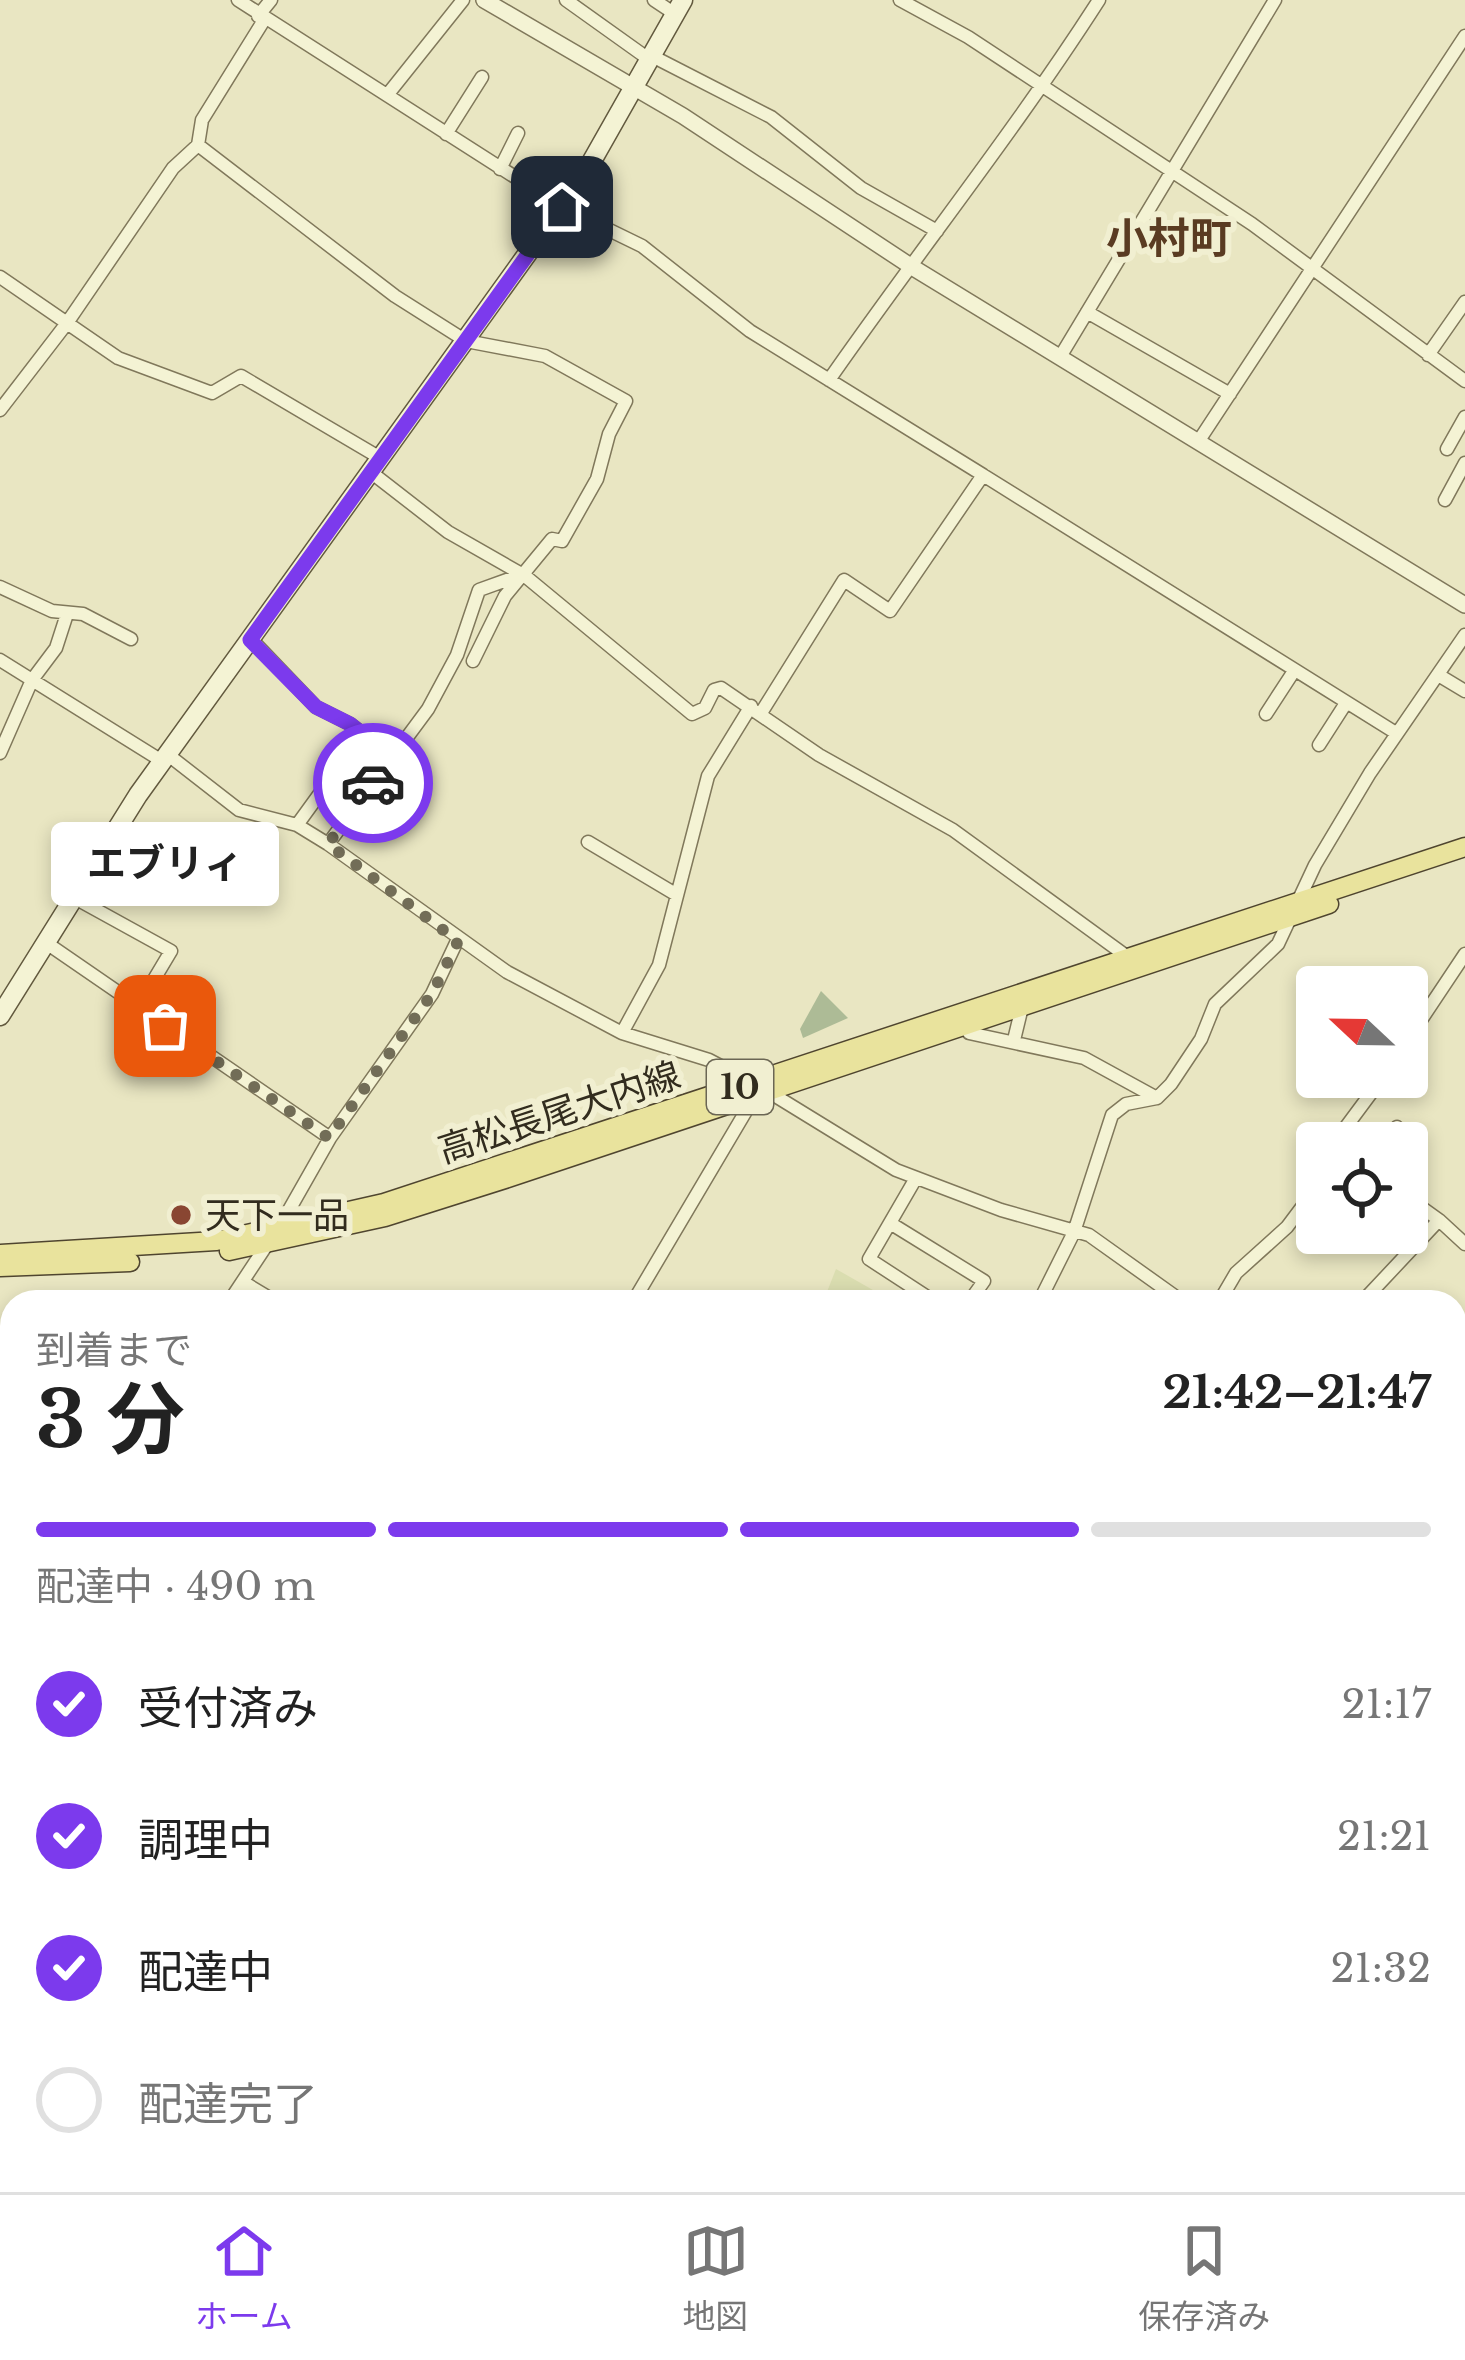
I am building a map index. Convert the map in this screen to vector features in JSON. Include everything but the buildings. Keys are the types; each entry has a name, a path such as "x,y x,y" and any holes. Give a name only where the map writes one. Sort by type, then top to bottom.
{"main road":[{"path":"0,1016 165,758 562,207 679,7"},
{"name":"高松長尾大内線","path":"1297,910 1465,847"},
{"name":"高松長尾大内線","path":"756,1091 1135,962 1465,860"},
{"name":"高松長尾大内線","path":"0,1267 128,1263 273,1237 478,1181 1022,1007 1135,962"},
{"name":"高松長尾大内線","path":"0,1254 128,1250 273,1237"}],"street":[{"path":"238,0 562,207 642,246 750,331 1396,734"},
{"path":"0,410 67,323 173,168 198,145 202,120 271,0"},
{"path":"388,94 463,0"},
{"path":"484,0 634,88 912,267 1465,605"},
{"path":"566,0 651,58 771,117 861,188 937,231"},
{"path":"654,0 679,7"},
{"path":"900,0 1044,86 1174,172 1465,380"},
{"path":"829,380 1044,86 1099,0"},
{"path":"1060,357 1275,0"},
{"path":"1198,442 1315,273 1465,36"},
{"path":"446,134 482,77"},
{"path":"500,169 518,133"},
{"path":"198,145 395,296 466,341 544,356 626,400 609,434 604,463 562,541 552,538 520,576 494,614 473,661"},
{"path":"0,277 118,358 212,393 241,376 377,466 448,532 520,576 692,714 705,708 717,688 819,755 971,842 1135,962"},
{"path":"1428,355 1465,302"},
{"path":"1088,312 1230,394"},
{"path":"1447,449 1465,417"},
{"path":"1445,500 1465,464"},
{"path":"622,1033 659,965 707,776 844,580 890,611 983,475"},
{"path":"328,844 389,764 448,671 479,590 520,576"},
{"path":"0,587 67,614 83,614 130,639"},
{"path":"0,753 32,680 56,648 67,614"},
{"path":"1045,1290 1074,1232 1112,1114 1126,1104 1157,1097 1184,1068 1215,1004 1265,960 1396,734 1465,635"},
{"path":"250,640 316,707 388,754 389,764"},
{"path":"0,661 165,758 239,810 297,825 458,941 622,1033 709,1060 756,1091 916,1178 1101,1243 1166,1290"},
{"path":"1266,714 1294,671"},
{"path":"1440,676 1465,691"},
{"path":"1319,745 1346,703"},
{"path":"297,825 363,734"},
{"path":"588,842 677,895"},
{"path":"73,897 171,951 137,1008"},
{"path":"237,1290 329,1138 432,994 458,941"},
{"path":"45,942 329,1138"},
{"path":"1428,1010 1465,954"},
{"path":"1014,1040 1022,1007"},
{"path":"966,1025 969,1033 1084,1058 1157,1097"},
{"path":"640,1290 709,1180 756,1091"},
{"path":"916,1178 869,1259 917,1290"},
{"path":"1428,1212 1465,1244"},
{"path":"1226,1290 1236,1273 1296,1214"},
{"path":"1373,1290 1439,1220"},
{"path":"890,1223 983,1281 977,1290"},
{"path":"243,1282 256,1290"}],"green space":[{"path":"821,991 848,1018 803,1038 800,1029"},
{"path":"836,1269 873,1290 828,1290"}],"way so far":[{"path":"165,1026 329,1138 432,994 458,941 328,844 373,783"}],"place":[{"name":"エブリィ","path":"165,1026"},
{"name":"天下一品","path":"181,1215"}],"district":[{"name":"小村町","path":"1169,238"}],"route":[{"path":"373,783 389,764 388,754 350,724 316,707 250,640 562,207"}]}
